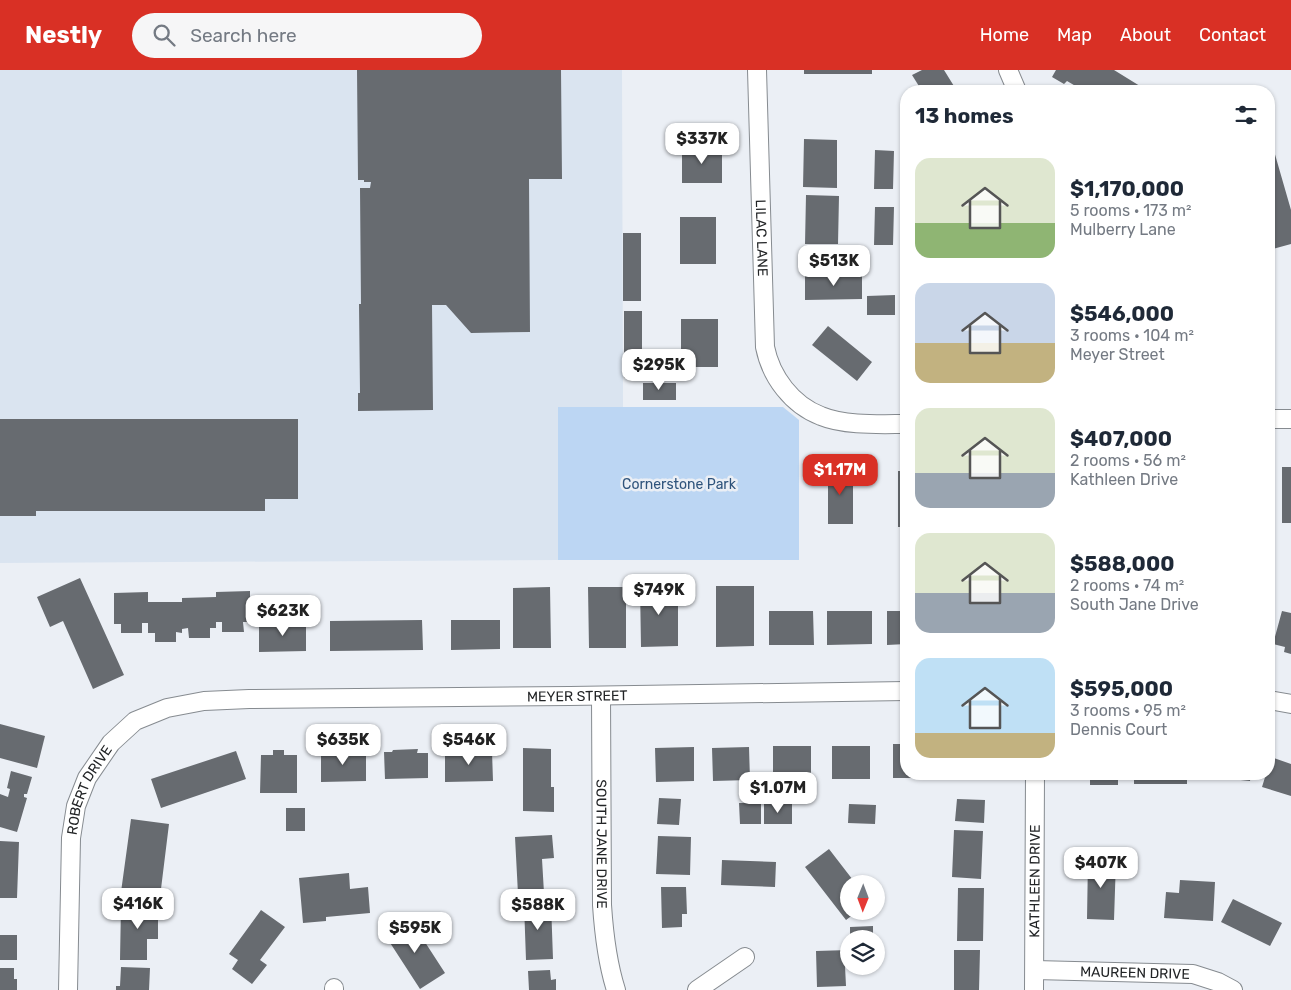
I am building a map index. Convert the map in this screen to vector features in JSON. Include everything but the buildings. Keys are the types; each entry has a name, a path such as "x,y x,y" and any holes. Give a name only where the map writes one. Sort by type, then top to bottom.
{"street":[{"name":"LILAC LANE","path":"757,70 765,347 768,362 774,375 793,398 822,417 865,424 900,424"},
{"path":"1008,70 1015,85"},
{"path":"1275,419 1291,419"},
{"name":"MEYER STREET","path":"249,699 900,691"},
{"name":"SOUTH JANE DRIVE","path":"601,696 603,913 609,969 616,990"},
{"name":"ROBERT DRIVE","path":"68,990 71,838 76,806 86,778 111,743 135,721 167,708 204,701 249,699"},
{"path":"1275,701 1291,704"},
{"name":"KATHLEEN DRIVE","path":"1034,990 1035,780"},
{"path":"696,990 745,957"},
{"name":"MAUREEN DRIVE","path":"1035,970 1193,974 1218,982 1233,990"}],"shaded area":[{"path":"0,70 622,70 623,407 558,408 558,560 0,563"}],"green space":[{"name":"Cornerstone Park","path":"558,407 783,407 799,420 799,560 558,560"}]}
